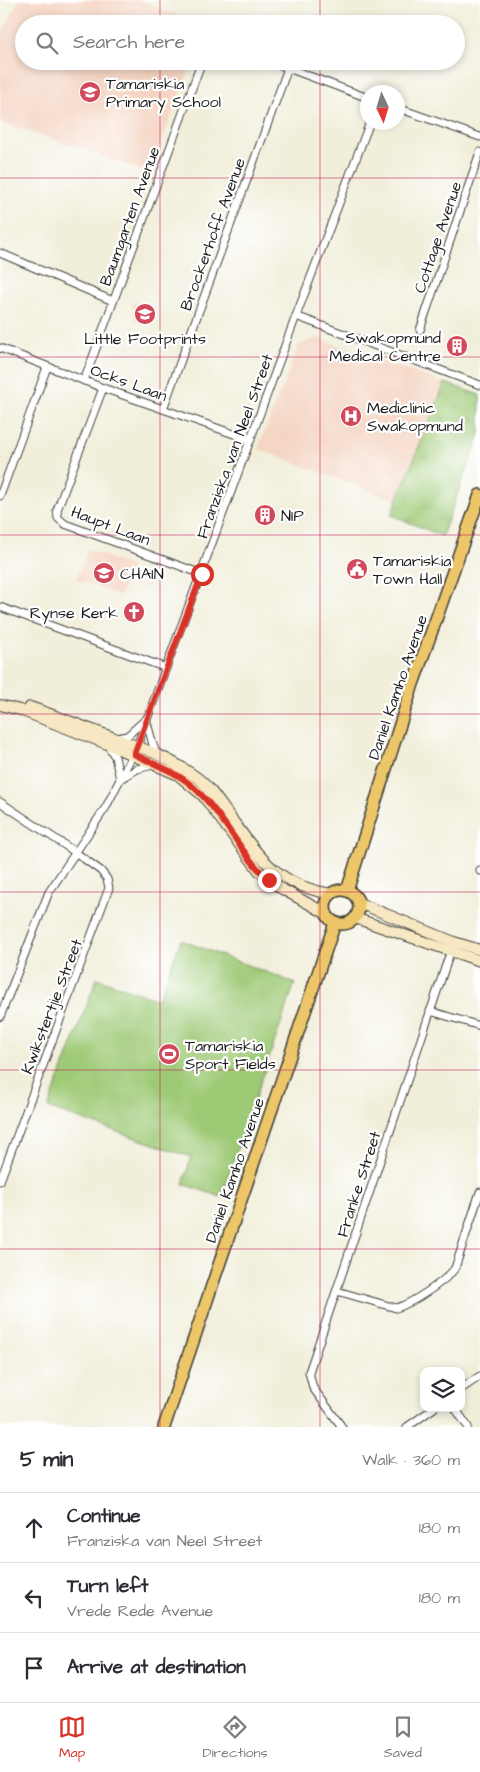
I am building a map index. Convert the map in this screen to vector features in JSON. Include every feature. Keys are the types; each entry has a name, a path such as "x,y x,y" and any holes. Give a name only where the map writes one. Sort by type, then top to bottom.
{"main road":[{"name":"Daniel Kamho Avenue","path":"347,891 412,687 480,495"},
{"path":"342,890 355,896 359,903 355,918 349,922 335,923 327,914 326,903 332,894 342,890"},
{"name":"Daniel Kamho Avenue","path":"164,1427 335,923"}],"street":[{"name":"Baumgarten Avenue","path":"84,381 199,70"},
{"name":"Brockerhoff Avenue","path":"163,408 287,70"},
{"path":"293,70 360,95"},
{"path":"405,110 480,137"},
{"name":"Franziska van Neel Street","path":"0,1017 49,892 106,807 135,750 367,130"},
{"name":"Cottage Avenue","path":"420,330 480,152"},
{"path":"0,253 113,301"},
{"path":"296,316 480,385"},
{"name":"Ocks Laan","path":"0,348 103,388 250,440"},
{"path":"0,496 47,367"},
{"name":"Haupt Laan","path":"103,388 57,510 58,518 65,524 202,574"},
{"path":"0,607 166,668"},
{"path":"0,698 135,750 156,760 203,796 256,867 269,880 327,914"},
{"path":"0,704 112,741 129,734 146,719 156,760"},
{"path":"112,741 120,779 156,760 180,766 204,784 259,855 275,872 298,885 332,894"},
{"name":"Kwikstertjie Street","path":"0,802 101,871 108,882 109,892 0,1181"},
{"path":"359,903 480,961"},
{"path":"355,918 452,947 480,950"},
{"name":"Franke Street","path":"342,1427 313,1388 309,1372 452,947"},
{"path":"430,1011 480,1026"},
{"path":"337,1292 396,1308 406,1306 451,1274 455,1268 480,1192"},
{"path":"465,1386 480,1376"},
{"path":"407,1427 428,1412"},
{"path":"459,1412 468,1427"}],"shaded area":[{"name":"Tamariskia Primary School","path":"19,0 139,0 177,15 15,15 15,70 189,70 149,173 0,122 0,36"},
{"name":"Little Footprints","path":"133,302 153,310 147,325 135,320 139,310 131,307"},
{"name":"Mediclinic Swakopmund","path":"317,338 445,383 397,501 258,449 299,345"},
{"name":"CHAIN","path":"88,549 132,567 120,596 76,579"}],"green space":[{"path":"445,383 480,395 480,434 442,536 391,515"},
{"name":"Tamariskia Sport Fields","path":"181,940 295,983 221,1197 183,1184 191,1157 48,1108 97,978 158,1000"}],"place":[{"name":"Tamariskia Primary School","path":"90,92"},
{"name":"Little Footprints","path":"145,314"},
{"name":"Swakopmund Medical Centre","path":"457,346"},
{"name":"Mediclinic Swakopmund","path":"351,416"},
{"name":"NIP","path":"265,515"},
{"name":"Tamariskia Town Hall","path":"357,569"},
{"name":"CHAIN","path":"104,573"},
{"name":"Rynse Kerk","path":"134,612"},
{"name":"Tamariskia Sport Fields","path":"169,1054"}],"route":[{"path":"202,574 134,754 178,775 203,796 256,867 269,880"}]}
